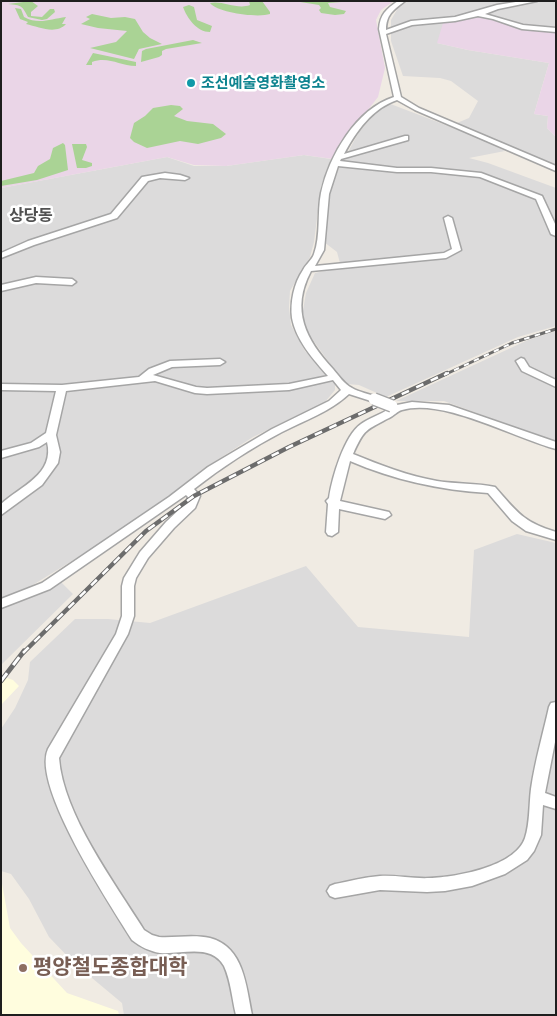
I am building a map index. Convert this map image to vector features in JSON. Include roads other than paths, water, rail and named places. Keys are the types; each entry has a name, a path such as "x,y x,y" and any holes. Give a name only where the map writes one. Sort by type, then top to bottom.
{"street":[{"path":"398,98 384,33 383,19 395,5 402,1"},
{"path":"384,33 411,24 455,20 497,7 534,1"},
{"path":"478,14 494,17 522,27 556,30"},
{"path":"556,169 417,109 398,98 379,104 346,144 336,161 326,191 319,254 308,269 301,285 297,302 297,318 302,333 311,348 346,390 394,407 412,405 445,407 556,446"},
{"path":"336,161 406,138"},
{"path":"336,161 397,170 431,170 481,175 539,198 555,234"},
{"path":"1,256 31,243 114,216 148,177 169,175 185,178"},
{"path":"308,269 455,253 457,250 448,218"},
{"path":"1,288 36,280 72,282"},
{"path":"143,378 167,364 220,362"},
{"path":"521,362 525,369 556,384"},
{"path":"1,387 62,388 155,378 195,390 207,391 289,387 335,377"},
{"path":"1,511 17,496 38,482 54,463 56,452 52,435 62,388"},
{"path":"1,604 46,586 105,548 188,489 212,469 246,447 333,403 346,390"},
{"path":"332,532 332,501 337,477 346,455 359,431 366,425 391,414 394,407"},
{"path":"1,455 35,445 52,435"},
{"path":"346,455 400,477 434,485 491,490 516,518 530,528 556,536"},
{"path":"188,489 194,496 191,505 170,525 144,555 130,578 128,586 128,616 122,634 60,741 52,758 52,770 56,787 67,811 98,869 138,935 143,940 155,945 211,946 220,949 229,958 238,985 244,1015"},
{"path":"332,501 341,506 385,515"},
{"path":"335,891 360,885 382,883 434,885 469,879 498,871 514,860 529,847 533,835 537,796 556,708"},
{"path":"537,796 556,803"}],"railway":[{"path":"444,375 512,343 556,329"},
{"path":"23,653 146,531 194,496 289,447 447,373"},
{"path":"1,681 24,651"}],"place":[{"name":"조선예술영화촬영소","path":"191,83"},
{"name":"평양철도종합대학","path":"23,968"}],"district":[{"name":"상당동","path":"31,216"}]}
